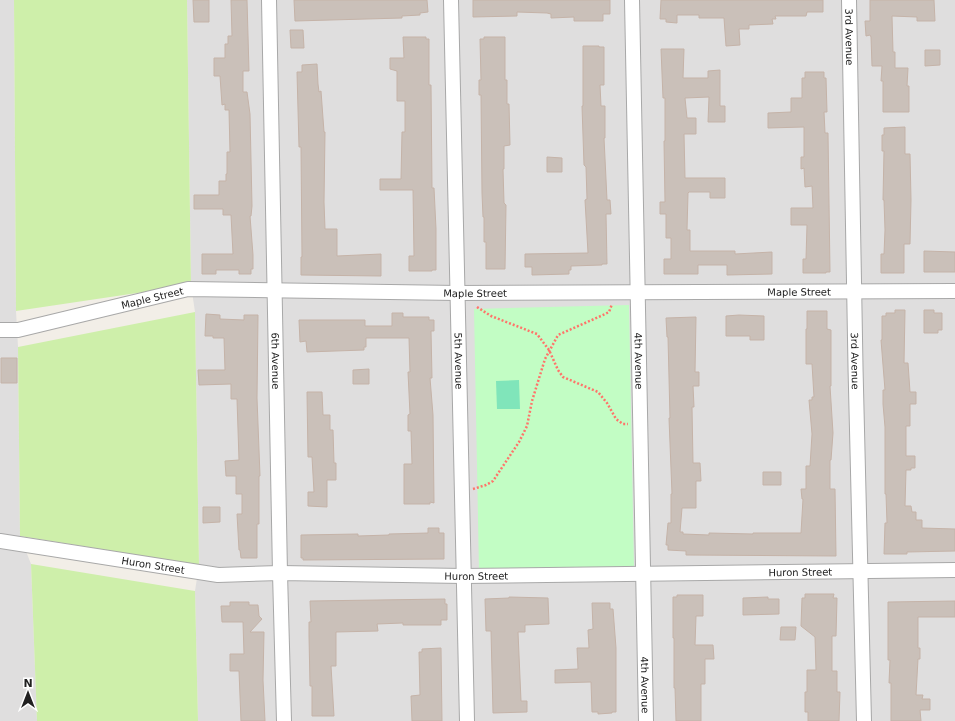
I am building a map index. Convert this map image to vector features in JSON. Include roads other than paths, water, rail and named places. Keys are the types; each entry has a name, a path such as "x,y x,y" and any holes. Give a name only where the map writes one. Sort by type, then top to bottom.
{"street":[{"name":"6th Avenue","path":"270,0 274,290 284,721"},
{"name":"5th Avenue","path":"451,0 467,721"},
{"name":"4th Avenue","path":"632,0 639,298 646,721"},
{"name":"3rd Avenue","path":"849,0 864,721"},
{"name":"Maple Street","path":"0,330 18,330 188,289 457,293 639,298 854,292 955,291"},
{"name":"Huron Street","path":"0,541 218,575 280,573 463,576 644,575 860,570 955,570"}]}
